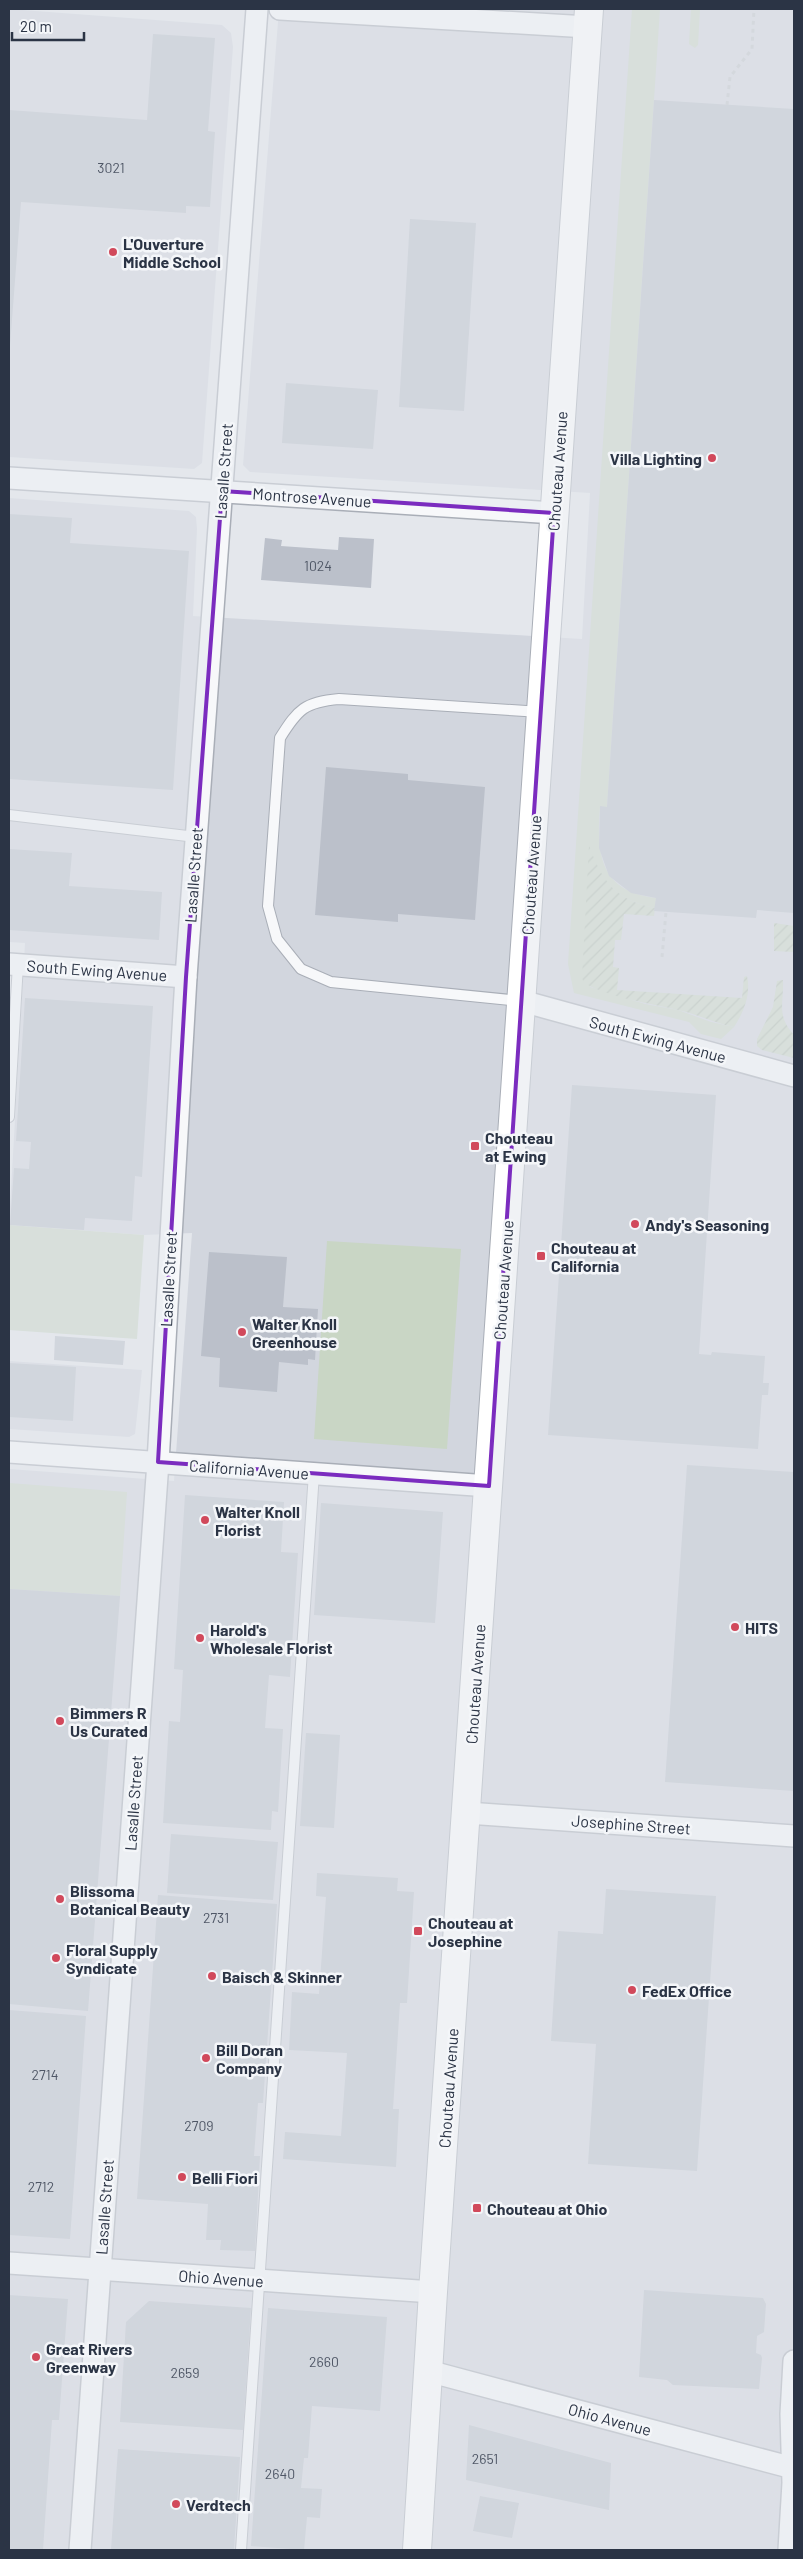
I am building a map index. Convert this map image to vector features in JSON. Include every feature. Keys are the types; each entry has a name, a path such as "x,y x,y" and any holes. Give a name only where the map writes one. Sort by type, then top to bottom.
{"main road":[{"name":"Chouteau Avenue","path":"417,2550 433,2292 490,1486 554,513 589,18"}],"street":[{"name":"Lasalle Street","path":"80,2550 158,1462 186,977 257,9"},
{"path":"280,9 589,18"},
{"name":"Montrose Avenue","path":"9,478 554,513"},
{"name":"South Ewing Avenue","path":"14,964 186,977"},
{"name":"South Ewing Avenue","path":"522,1001 794,1076"},
{"name":"California Avenue","path":"9,1452 490,1486"},
{"name":"Josephine Street","path":"467,1813 794,1836"},
{"name":"Ohio Avenue","path":"9,2263 433,2292"},
{"path":"789,2550 793,2468 791,2414 794,2361"},
{"name":"Ohio Avenue","path":"428,2371 793,2468"}],"lane":[{"path":"522,1001 331,982 301,969 277,939 268,906 280,738 293,717 316,701 339,699 542,712"},
{"path":"9,815 196,837"},
{"path":"9,1117 14,964"},
{"path":"241,2550 314,1473"}],"path":[{"path":"727,105 730,78 752,48 754,9"},
{"path":"662,957 666,912"}],"highlighted area":[{"path":"222,491 554,513 489,1486 158,1462 186,977"}],"shaded area":[{"name":"L'Ouverture Middle School","path":"9,9 222,25 231,33 233,47 202,463 194,469 9,457"},
{"path":"279,9 794,9 794,2550 9,2550 9,1469 174,1481 192,1233 144,1235 9,1225 25,943 9,942 9,498 189,511 196,517 197,529 193,616 582,639 590,493 250,472 243,465"},
{"path":"9,1361 142,1370 135,1434 129,1437 9,1429"}],"green space":[{"path":"632,9 660,9 607,807 600,807 599,840 601,855 613,879 623,888 637,894 656,898 655,908 642,905 621,895 599,871 589,847 590,987 645,1004 678,1010 711,1022 734,1027 721,1039 701,1034 689,1022 574,993 568,964"},
{"path":"691,9 700,9 698,45 695,48 689,44"},
{"path":"589,845 599,869 612,887 630,900 655,908 654,916 624,914 621,940 615,940 613,967 619,968 617,990 742,998 744,977 747,976 746,1003 734,1027 685,1012 606,993 584,983 582,978"},
{"path":"774,923 794,926 794,952 774,951"},
{"path":"783,980 782,1009 788,1028 794,1035 794,1058 762,1050 757,1046 757,1039 773,1007 777,981"},
{"path":"9,1225 144,1235 137,1339 9,1330"},
{"path":"327,1241 461,1249 447,1449 314,1439"},
{"path":"9,1483 127,1492 120,1596 9,1589"}],"building":[{"name":"L'Ouverture Middle School","path":"153,34 215,38 208,131 215,132 210,207 186,206 186,213 21,202 9,359 9,110 147,120"},
{"name":"Villa Lighting","path":"654,100 794,109 794,913 757,910 756,918 654,911 656,898 631,893 609,876 599,848 600,806 607,807"},
{"path":"410,219 476,223 464,411 399,407"},
{"path":"286,383 378,390 373,449 282,443"},
{"path":"9,514 72,518 70,543 189,551 173,790 9,779"},
{"path":"339,537 374,539 371,588 261,580 265,538 282,540 281,546 338,550"},
{"path":"326,767 408,774 408,780 485,787 475,920 398,914 398,922 315,915"},
{"path":"9,849 72,853 69,886 162,892 159,940 9,930"},
{"path":"25,998 153,1006 142,1177 135,1176 132,1221 85,1218 84,1230 10,1225 14,1168 29,1169 31,1142 16,1141"},
{"name":"Andy's Seasoning","path":"572,1085 716,1095 699,1354 711,1355 712,1352 765,1356 763,1383 769,1383 768,1395 762,1395 758,1449 548,1435"},
{"name":"Walter Knoll Greenhouse","path":"209,1252 287,1257 283,1307 318,1309 315,1360 308,1359 308,1365 279,1362 277,1392 219,1387 220,1358 201,1356"},
{"path":"55,1336 125,1341 123,1365 54,1360"},
{"path":"9,1363 76,1367 73,1421 9,1417"},
{"name":"HITS","path":"687,1465 794,1472 794,1791 665,1782"},
{"path":"185,1495 284,1502 281,1552 298,1553 290,1677 269,1675 265,1728 283,1729 278,1812 272,1811 271,1830 163,1823 169,1721 180,1722 183,1670 174,1669"},
{"path":"321,1503 443,1512 435,1623 314,1615"},
{"path":"9,1589 120,1596 88,2011 9,2004"},
{"path":"306,1733 340,1735 334,1828 300,1826"},
{"path":"171,1834 278,1842 273,1900 167,1893"},
{"path":"317,1873 398,1878 397,1891 414,1892 407,2003 400,2003 393,2109 399,2109 396,2167 283,2159 285,2132 341,2136 347,2053 289,2050 292,1992 319,1994 326,1897 316,1896"},
{"name":"FedEx Office","path":"606,1889 716,1896 697,2171 588,2164 596,2044 551,2041 558,1931 603,1934"},
{"path":"158,1895 277,1904 263,2103 258,2103 254,2156 260,2156 255,2251 220,2250 221,2240 206,2240 208,2204 137,2199"},
{"path":"9,2010 86,2016 70,2239 9,2235"},
{"path":"644,2290 763,2298 766,2304 764,2332 757,2336 756,2353 761,2355 762,2358 759,2389 673,2385 667,2380 639,2377"},
{"path":"9,2295 68,2299 59,2420 52,2420 43,2550 9,2550"},
{"path":"149,2301 251,2308 243,2430 120,2422 126,2322"},
{"path":"268,2308 387,2317 380,2411 312,2406 308,2458 304,2458 301,2488 322,2489 320,2518 307,2517 304,2550 251,2546"},
{"path":"469,2425 611,2463 609,2510 466,2480"},
{"name":"Verdtech","path":"118,2449 240,2457 234,2550 111,2550"},
{"path":"480,2496 519,2503 512,2538 473,2531"}],"place":[{"name":"L'Ouverture Middle School","path":"113,252"},
{"name":"Villa Lighting","path":"712,458"},
{"name":"Chouteau at Ewing","path":"475,1146"},
{"name":"Andy's Seasoning","path":"635,1224"},
{"name":"Chouteau at California","path":"541,1256"},
{"name":"Walter Knoll Greenhouse","path":"242,1332"},
{"name":"Walter Knoll Florist","path":"205,1520"},
{"name":"HITS","path":"735,1627"},
{"name":"Harold's Wholesale Florist","path":"200,1638"},
{"name":"Bimmers R Us Curated","path":"60,1721"},
{"name":"Blissoma Botanical Beauty","path":"60,1899"},
{"name":"Chouteau at Josephine","path":"418,1931"},
{"name":"Floral Supply Syndicate","path":"56,1958"},
{"name":"Baisch & Skinner","path":"212,1976"},
{"name":"FedEx Office","path":"632,1990"},
{"name":"Bill Doran Company","path":"206,2058"},
{"name":"Belli Fiori","path":"182,2177"},
{"name":"Chouteau at Ohio","path":"477,2208"},
{"name":"Great Rivers Greenway","path":"36,2357"},
{"name":"Verdtech","path":"176,2504"}]}
